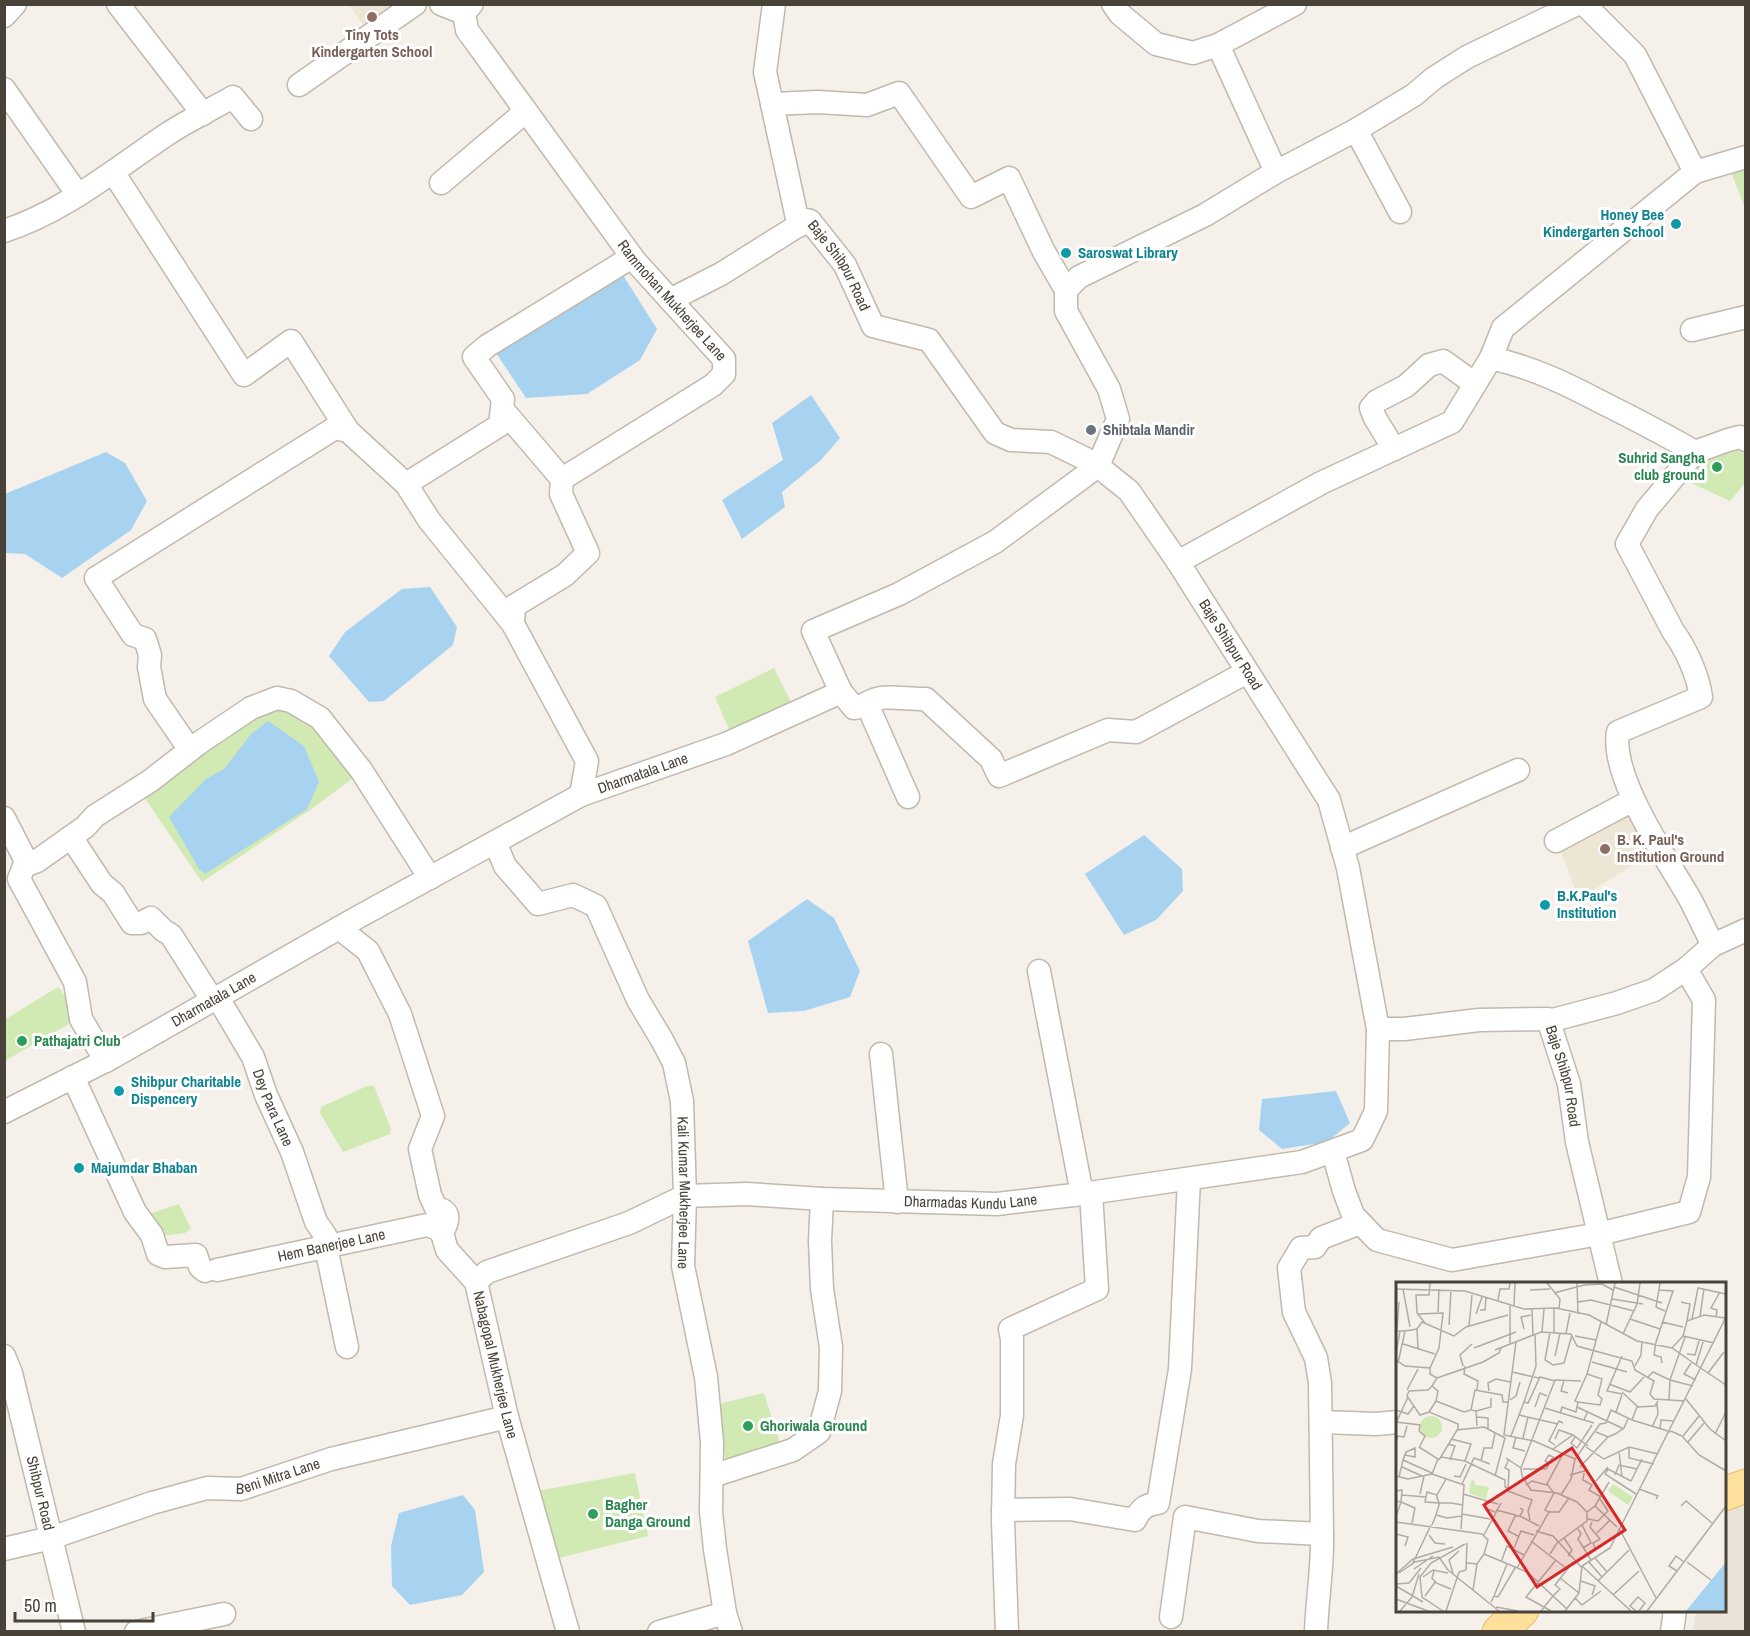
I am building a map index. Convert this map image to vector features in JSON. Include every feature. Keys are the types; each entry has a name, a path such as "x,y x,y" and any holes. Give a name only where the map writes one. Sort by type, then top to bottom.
{"main road":[{"path":"1726,1494 1746,1486"},
{"path":"1499,1632 1521,1612"}],"street":[{"path":"4,16 15,4"},
{"path":"118,4 203,114"},
{"path":"299,85 415,4"},
{"path":"441,4 468,9"},
{"name":"Baje Shibpur Road","path":"774,4 765,72 797,218 810,221 845,265 873,326 929,340 994,433 1011,440 1051,442 1098,466 1129,491 1178,562 1329,800 1348,868 1378,1029 1404,1029 1479,1020 1548,1019 1569,1084 1577,1142 1611,1282"},
{"path":"1113,4 1120,14 1156,44 1193,53 1218,45 1294,5"},
{"path":"1066,290 1079,278 1206,215 1276,172 1356,130 1467,57 1577,4"},
{"path":"1584,4 1635,55 1695,171"},
{"name":"Rammohan Mukherjee Lane","path":"468,9 467,30 632,257 724,359 724,374 713,385 562,479"},
{"path":"1218,45 1276,172"},
{"path":"4,89 78,195"},
{"path":"772,104 818,102 867,105 899,93 971,197 1009,178 1044,252 1066,290 1066,311 1109,389 1118,419 1098,466 995,542 899,594 813,631 841,692 854,708 878,698 926,699 991,759 999,776 1108,730 1136,732 1247,672"},
{"path":"4,231 24,225 78,195 171,132 233,97 251,119"},
{"path":"441,183 526,111"},
{"path":"1356,130 1400,212"},
{"path":"1178,562 1321,483 1452,422 1491,358 1503,328 1695,171 1746,158"},
{"path":"112,172 244,375 291,341 348,430 406,484 429,520 513,624 587,761 581,795"},
{"path":"670,300 721,274 796,227 810,221"},
{"path":"406,484 500,425 503,399 474,357 487,346 632,257"},
{"path":"1692,330 1746,317"},
{"path":"1491,358 1519,364 1564,382 1649,425 1695,452"},
{"path":"1394,449 1371,408 1377,401 1406,386 1435,362 1443,361 1475,384"},
{"path":"503,410 562,479 561,494 588,553 565,575 514,606 513,624"},
{"path":"190,750 155,699 149,667 150,656 145,639 133,635 96,578 335,428 348,430"},
{"path":"1713,945 1691,901 1633,800 1616,744 1618,732 1701,697 1700,688 1680,642 1626,544 1647,509 1695,452 1734,438 1740,437 1746,440"},
{"name":"Dharmatala Lane","path":"4,1112 106,1061 360,916 581,795 726,744 841,692"},
{"path":"24,866 36,861 72,837 95,816 150,781 251,708 277,698 291,701 320,718 361,770 430,878"},
{"path":"867,704 908,797"},
{"path":"1342,848 1518,770"},
{"path":"1556,841 1633,800"},
{"path":"4,818 26,861 19,879 75,982 81,1019 106,1061"},
{"name":"Dey Para Lane","path":"72,837 102,884 113,893 132,923 141,923 152,918 171,935 253,1057 266,1095 292,1152 316,1222 326,1235 347,1347"},
{"name":"Kali Kumar Mukherjee Lane","path":"495,842 505,866 538,904 573,895 596,906 638,1000 674,1063 682,1101 685,1196 683,1266 706,1377 712,1442 712,1521 728,1622"},
{"path":"360,916 368,951"},
{"name":"Nabagopal Mukherjee Lane","path":"339,928 368,951 400,1014 433,1116 420,1149 430,1195 436,1208 444,1209 448,1215 448,1222 442,1233 447,1250 476,1282 507,1417 568,1632"},
{"path":"1549,1022 1654,990 1686,969 1713,945 1746,930"},
{"path":"1333,1152 1353,1215 1377,1240 1452,1260 1599,1234 1689,1212 1699,1177 1704,1000 1686,969"},
{"path":"1007,1632 1003,1510 1004,1464 1012,1415 1010,1329 1097,1289 1087,1193 1039,971"},
{"name":"Dharmadas Kundu Lane","path":"476,1282 487,1272 629,1223 685,1196 747,1194 822,1199 997,1204 1302,1162 1362,1140 1376,1111 1378,1029"},
{"path":"881,1054 897,1202"},
{"name":"Hem Banerjee Lane","path":"74,1077 135,1212 152,1235 158,1254 165,1257 196,1255 200,1267 211,1270 427,1225 442,1233"},
{"path":"1158,1503 1180,1369 1189,1179"},
{"path":"712,1476 793,1450 819,1432 830,1391 831,1347 822,1289 820,1242 822,1199"},
{"path":"1316,1632 1322,1556 1320,1383 1316,1358 1294,1312 1289,1268 1302,1248 1315,1247 1321,1238 1360,1223"},
{"name":"Shibpur Road","path":"4,1356 11,1373 74,1632"},
{"name":"Beni Mitra Lane","path":"4,1549 51,1538 152,1503 207,1488 241,1489 331,1459 507,1417"},
{"path":"1321,1422 1376,1424 1396,1422"},
{"path":"1003,1510 1070,1509 1135,1520 1138,1512 1146,1504 1158,1503 1185,1517 1258,1531 1322,1534"},
{"path":"1171,1617 1185,1517"},
{"path":"1672,1632 1675,1612"},
{"path":"136,1632 224,1614"},
{"path":"659,1632 728,1622"}],"shaded area":[{"name":"Tiny Tots Kindergarten School","path":"349,5 403,5 367,30"},
{"name":"B. K. Paul's Institution Ground","path":"1629,805 1652,853 1579,899 1558,845"},
{"path":"1745,1506 1745,1631 1693,1631 1696,1612 1726,1612 1726,1511"}],"green space":[{"path":"1745,167 1745,208 1731,172"},
{"name":"Suhrid Sangha club ground","path":"1730,447 1745,454 1745,483 1730,501 1678,477 1698,457"},
{"path":"774,668 796,712 731,734 715,697"},
{"path":"279,704 317,724 357,775 313,808 202,882 144,797 248,721"},
{"name":"Pathajatri Club","path":"58,987 69,1001 74,1021 5,1061 4,1020"},
{"path":"367,1086 374,1086 391,1129 390,1134 343,1152 320,1113 321,1107"},
{"path":"179,1204 191,1228 185,1233 159,1236 146,1215"},
{"name":"Ghoriwala Ground","path":"764,1393 782,1449 726,1464 718,1404"},
{"name":"Bagher Danga Ground","path":"635,1473 648,1536 555,1559 537,1491"}],"water":[{"path":"621,272 657,329 640,360 587,394 526,398 494,350"},
{"path":"811,395 840,438 821,460 782,492 785,507 742,539 722,500 783,460 772,423"},
{"path":"106,452 125,463 147,501 131,530 62,578 25,554 5,553 5,494"},
{"path":"430,587 457,627 453,645 384,701 369,702 329,656 345,632 402,589"},
{"path":"268,721 304,746 319,782 307,809 205,874 199,869 169,817 206,779 224,769 251,734"},
{"path":"1144,835 1182,869 1183,891 1156,920 1124,935 1085,874"},
{"path":"807,899 834,918 860,971 850,997 804,1011 768,1013 748,941"},
{"path":"1336,1091 1350,1123 1327,1142 1282,1149 1259,1130 1262,1099"},
{"path":"463,1495 475,1510 484,1572 462,1595 410,1605 392,1586 391,1546 399,1513"}],"place":[{"name":"Tiny Tots Kindergarten School","path":"372,17"},
{"name":"Honey Bee Kindergarten School","path":"1676,224"},
{"name":"Saroswat Library","path":"1066,253"},
{"name":"Shibtala Mandir","path":"1091,430"},
{"name":"Suhrid Sangha club ground","path":"1717,467"},
{"name":"B. K. Paul's Institution Ground","path":"1605,849"},
{"name":"B.K.Paul's Institution","path":"1545,905"},
{"name":"Pathajatri Club","path":"22,1041"},
{"name":"Shibpur Charitable Dispencery","path":"119,1091"},
{"name":"Majumdar Bhaban","path":"79,1168"},
{"name":"Ghoriwala Ground","path":"748,1426"},
{"name":"Bagher Danga Ground","path":"593,1514"}]}
